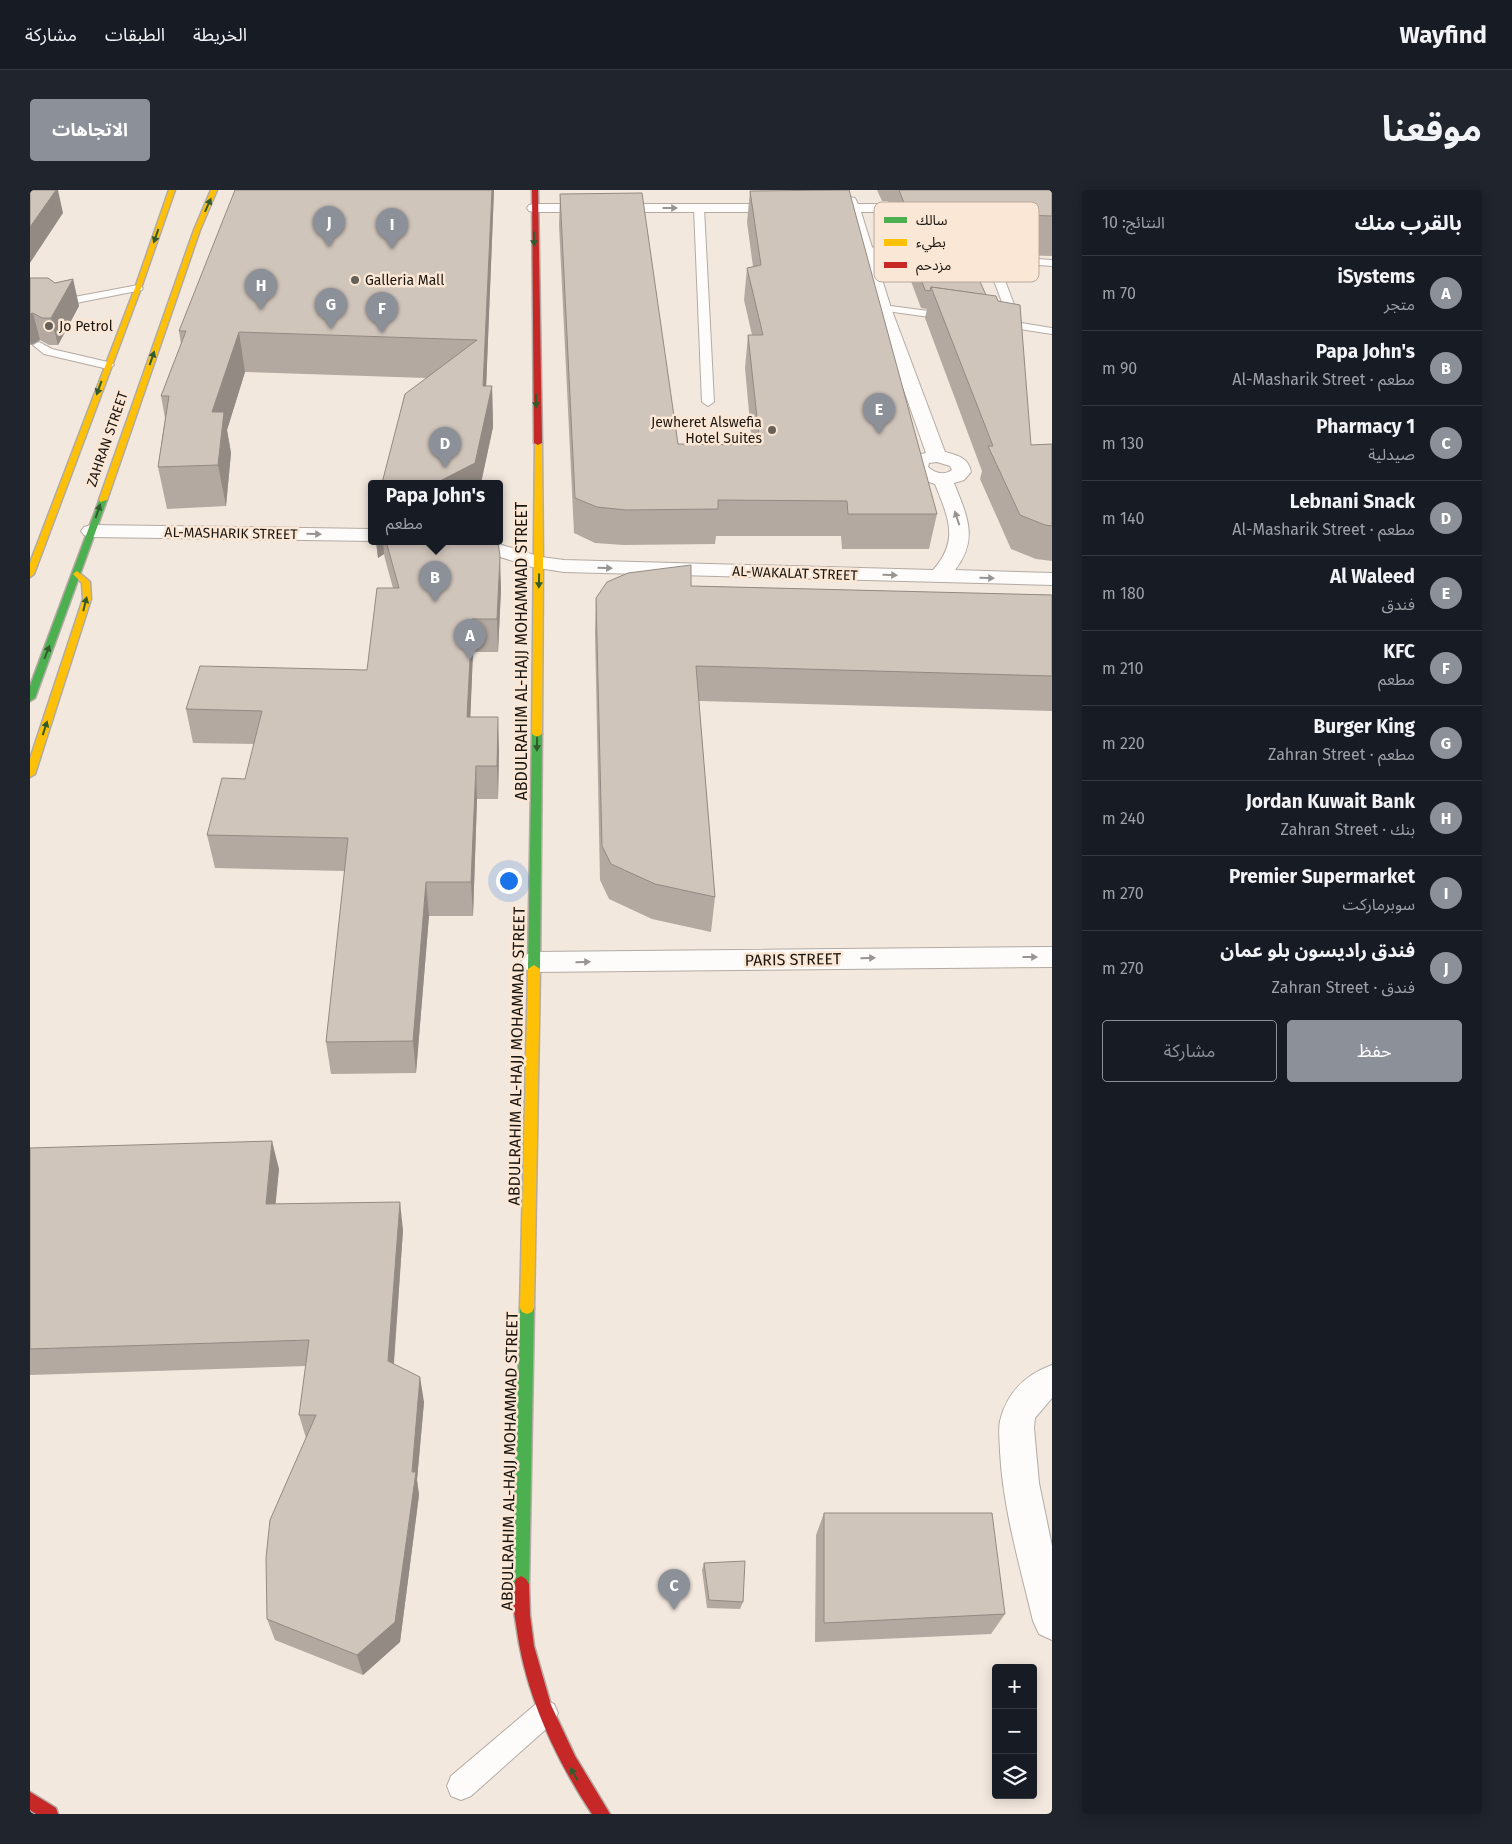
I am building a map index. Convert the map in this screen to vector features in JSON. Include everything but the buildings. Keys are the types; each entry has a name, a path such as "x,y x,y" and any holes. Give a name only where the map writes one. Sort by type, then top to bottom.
{"main road":[{"name":"ZAHRAN STREET","path":"30,574 138,288 172,190"},
{"name":"ZAHRAN STREET","path":"30,698 77,574 197,230 214,190"},
{"name":"ABDULRAHIM AL-HAJJ MOHAMMAD STREET","path":"535,190 539,563 534,962 521,1591 524,1631 531,1672 545,1713 561,1751 583,1788 602,1814"},
{"path":"30,774 87,599 86,582 77,574"},
{"path":"30,1800 50,1814"}],"street":[{"path":"846,190 874,279"},
{"path":"534,208 874,208"},
{"path":"875,282 937,456 953,460 962,468 962,472 958,476 943,479 959,525 961,539 950,565 938,577"},
{"name":"AL-MASHARIK STREET","path":"91,531 368,535"},
{"path":"482,545 539,563"},
{"name":"AL-WAKALAT STREET","path":"539,563 585,567 1052,579"},
{"name":"PARIS STREET","path":"534,962 1052,957"},
{"path":"1052,1382 1047,1382 1028,1398 1017,1421 1018,1457 1052,1621"}],"lane":[{"path":"699,208 708,402"},
{"path":"865,250 874,251"},
{"path":"1039,262 1052,263"},
{"path":"1000,282 1016,326"},
{"path":"62,306 73,300 138,288"},
{"path":"883,308 959,318"},
{"path":"988,322 1052,331"},
{"path":"39,345 48,352 108,365"},
{"path":"461,1786 545,1713"}],"traffic: fast":[{"path":"30,698 103,500"},
{"path":"534,969 537,734"},
{"path":"521,1584 527,1308"}],"traffic: slow":[{"path":"30,574 138,288 172,190"},
{"path":"103,500 197,230 214,190"},
{"path":"537,734 538,443"},
{"path":"30,774 87,599 86,582 77,574"},
{"path":"527,1308 534,969"}],"traffic: jam":[{"path":"535,190 538,443"},
{"path":"521,1584 526,1646 533,1676 543,1705 569,1762 602,1814"},
{"path":"30,1800 50,1814"}],"place":[{"name":"فندق راديسون بلو عمان","path":"329,247"},
{"name":"Premier Supermarket","path":"392,249"},
{"name":"Galleria Mall","path":"355,280"},
{"name":"Jordan Kuwait Bank","path":"261,310"},
{"name":"Jo Petrol","path":"49,326"},
{"name":"Burger King","path":"331,329"},
{"name":"KFC","path":"382,333"},
{"name":"Jewheret Alswefia Hotel Suites","path":"772,430"},
{"name":"Al Waleed","path":"879,434"},
{"name":"Lebnani Snack","path":"445,468"},
{"name":"Papa John's","path":"435,602"},
{"name":"iSystems","path":"470,660"},
{"name":"Pharmacy 1","path":"674,1610"}]}
